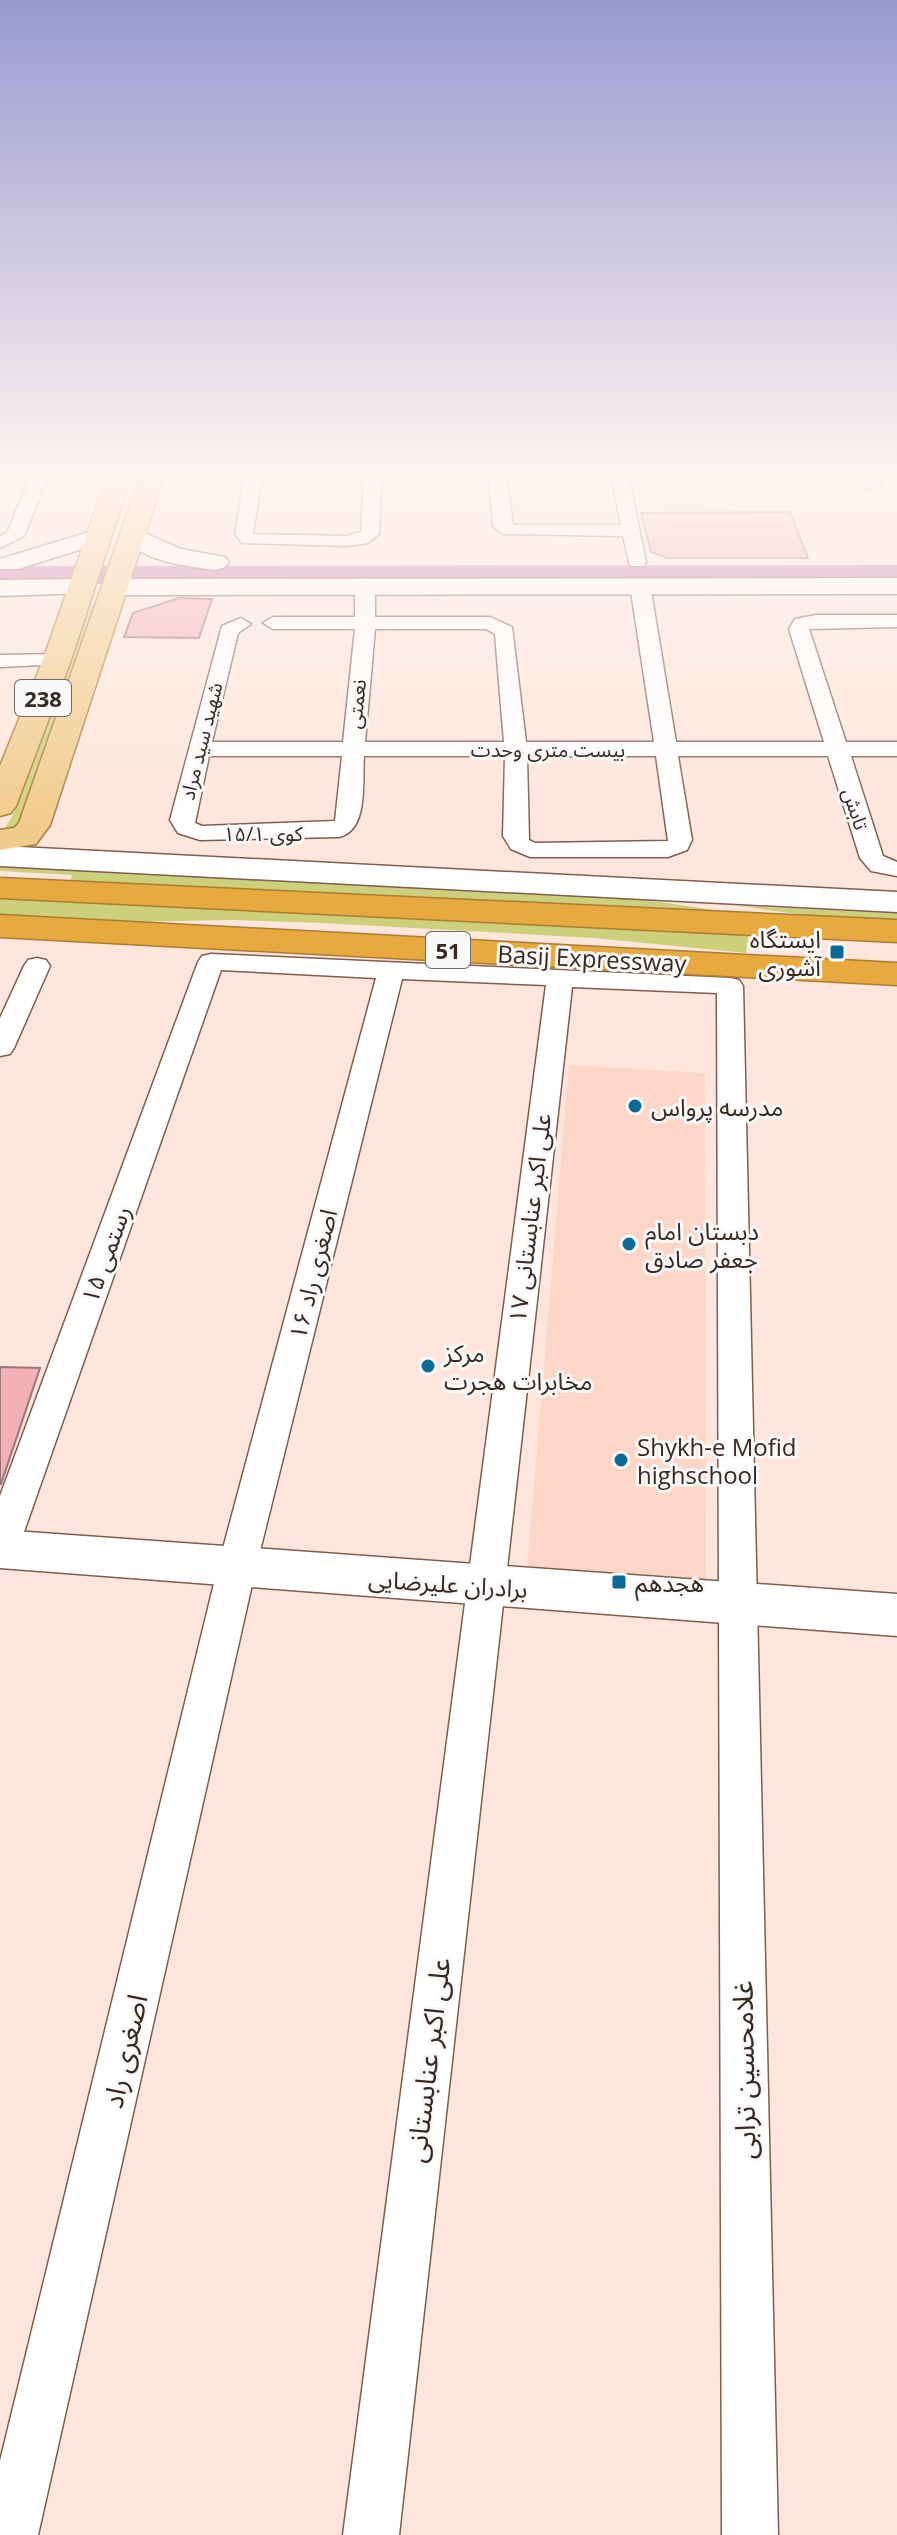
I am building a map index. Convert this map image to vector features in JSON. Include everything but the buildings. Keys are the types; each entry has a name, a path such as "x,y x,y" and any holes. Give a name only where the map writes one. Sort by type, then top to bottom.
{"highway":[{"name":"Basij Expressway","path":"0,888 897,929"},
{"name":"Basij Expressway","path":"0,926 897,974"}],"main road":[{"path":"38,592 72,620"},
{"name":"238","path":"0,806 72,620 79,592"},
{"name":"238","path":"88,862 61,852 48,840 43,831 43,802 114,592"},
{"path":"104,618 172,592"},
{"path":"0,840 24,837 34,825 43,802"},
{"path":"0,856 897,902"},
{"path":"601,888 897,929"},
{"name":"برادران علیرضایی","path":"0,1548 736,1606 897,1615"}],"street":[{"name":"نعمتی","path":"347,823 351,749 365,624 365,592"},
{"path":"273,623 490,623 500,626 505,631 516,749 515,836 519,844 530,850 668,850 679,845 642,592"},
{"path":"850,592 863,621 897,621"},
{"name":"تابش","path":"863,621 816,621 802,623 799,629 872,858 889,867"},
{"name":"شهید سید مراد","path":"182,820 229,630 241,624"},
{"path":"0,661 57,660"},
{"name":"بیست متری وحدت","path":"198,749 897,749"},
{"name":"کوی ۱۵/۱","path":"182,820 186,828 200,833 322,833 339,830 347,823"},
{"name":"رستمی ۱۵","path":"0,1548 211,962 389,975"},
{"path":"0,1048 37,966"},
{"path":"389,975 558,985"},
{"name":"اصغری راد ۱۶","path":"237,1567 389,975"},
{"name":"غلامحسین ترابی","path":"558,985 731,994 736,1606 750,2535"},
{"name":"علی اکبر عنابستانی ۱۷","path":"484,1585 558,985"},
{"name":"اصغری راد","path":"10,2535 237,1567"},
{"name":"علی اکبر عنابستانی","path":"371,2535 484,1585"}],"shaded area":[{"path":"569,1065 705,1073 706,1582 527,1568"}],"green space":[{"path":"88,605 96,606 25,816 20,828 4,830 14,813"},
{"path":"0,861 275,881 336,879 567,892 758,917 70,883 72,875 0,871"},
{"path":"0,895 749,933 746,953 594,938 322,923 231,920 131,922 0,915"},
{"path":"738,906 897,913 897,923 860,922"}],"place":[{"name":"ایستگاه آشوری","path":"837,952"},
{"name":"مدرسه پرواس","path":"635,1106"},
{"name":"دبستان امام جعفر صادق","path":"629,1244"},
{"name":"مرکز مخابرات هجرت","path":"428,1366"},
{"name":"Shykh-e Mofid highschool","path":"621,1460"},
{"name":"هجدهم","path":"619,1582"}]}
